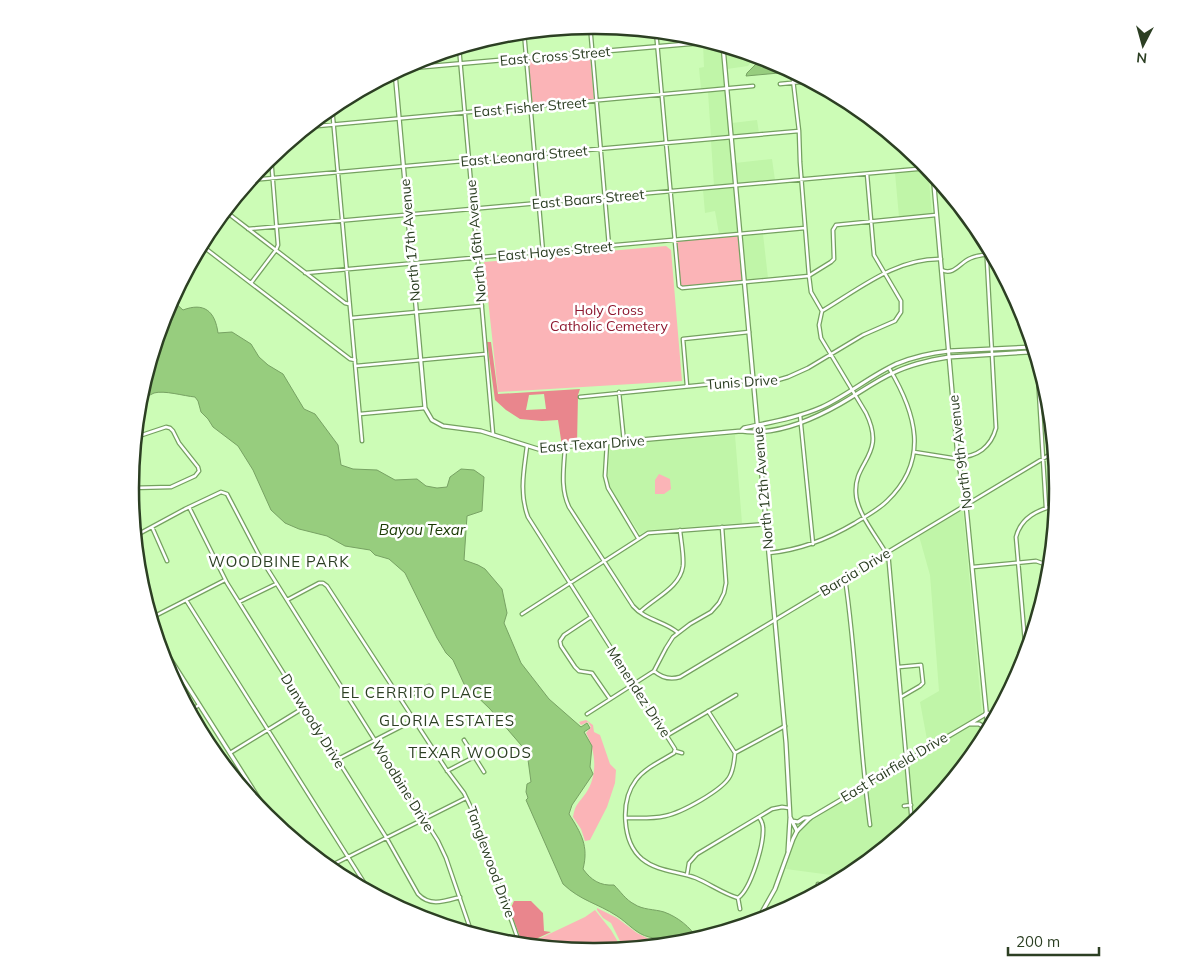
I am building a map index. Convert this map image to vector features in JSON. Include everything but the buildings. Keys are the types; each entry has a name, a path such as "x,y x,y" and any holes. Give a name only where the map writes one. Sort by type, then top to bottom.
{"street":[{"path":"591,34 610,246"},
{"path":"525,39 543,252"},
{"path":"657,39 679,286 682,288 809,276 833,261 835,254 833,228 836,225 936,215"},
{"name":"East Cross Street","path":"420,68 690,44"},
{"name":"North 12th Avenue","path":"724,53 785,726 791,808 788,852"},
{"name":"North 16th Avenue","path":"459,54 494,435"},
{"name":"North 17th Avenue","path":"396,80 425,408"},
{"path":"793,80 799,131 801,180 811,292 822,311 819,331 831,355 869,418 873,435 870,454 860,471 856,487 858,504 887,552 912,814"},
{"path":"780,84 798,82"},
{"name":"East Fisher Street","path":"320,126 753,86"},
{"path":"333,116 362,441"},
{"name":"East Leonard Street","path":"261,179 799,131"},
{"path":"251,283 278,245 271,168"},
{"name":"East Baars Street","path":"248,229 918,169"},
{"path":"867,174 874,255 885,273"},
{"name":"North 9th Avenue","path":"934,187 958,458 966,505 973,567 987,718"},
{"path":"231,215 305,273 350,304"},
{"name":"East Hayes Street","path":"305,273 805,228"},
{"path":"207,250 350,359 355,360"},
{"path":"942,270 952,272 968,259 984,255"},
{"path":"914,452 958,458 969,456 979,452 988,445 995,433 997,423 986,258"},
{"path":"822,311 900,265 916,261 941,259"},
{"name":"Tunis Drive","path":"580,396 742,381 771,382 788,377 808,368 863,335 892,322 899,316 902,305 900,298 885,273"},
{"path":"351,318 482,306"},
{"path":"687,386 683,339 749,332"},
{"path":"741,431 744,428 800,416 823,406 889,368 918,356 948,351 1027,348"},
{"path":"741,431 758,432 802,422 828,411 892,373 916,364 949,357 1028,352"},
{"path":"356,366 486,354"},
{"path":"769,552 788,551 813,544 838,533 881,507 898,490 914,452 914,433 911,414 889,368"},
{"path":"619,392 624,442"},
{"path":"1024,636 1016,541 1019,527 1028,517 1046,508 1039,397"},
{"path":"360,414 425,408"},
{"name":"East Texar Drive","path":"425,408 430,417 439,424 472,429 538,449 741,431"},
{"path":"800,416 813,544"},
{"path":"139,488 171,487 196,475 199,471 198,467 179,443 172,429 166,427 142,435"},
{"path":"607,443 605,476 608,488 639,538"},
{"name":"Menendez Drive","path":"527,446 522,489 525,510 675,751 635,781 628,797 626,818 630,842 639,855 655,867 687,875 738,898"},
{"path":"565,447 563,485 569,507 639,612 665,624 678,633"},
{"name":"Barcia Drive","path":"654,671 660,676 667,678 680,677 1048,456"},
{"name":"Woodbine Drive","path":"189,507 221,492 225,492 229,496 276,584 424,818 442,850 469,926"},
{"path":"141,532 189,507"},
{"name":"Dunwoody Drive","path":"189,507 225,580 386,838 420,897 434,902 460,897"},
{"path":"522,614 639,538 654,532 766,524"},
{"path":"152,527 167,561"},
{"path":"587,714 654,671 666,648 678,633 711,612 719,603 724,593 726,578 722,527"},
{"path":"639,612 674,585 680,577 683,562 680,530"},
{"path":"973,567 1018,562 1043,562"},
{"path":"845,578 870,825"},
{"path":"157,615 225,580"},
{"name":"Tanglewood Drive","path":"286,600 319,583 327,586 466,798 482,835 517,937"},
{"path":"239,602 276,584"},
{"path":"186,600 362,879"},
{"path":"591,617 564,634 560,643 575,667 592,673 610,699"},
{"path":"898,667 921,665 922,685 901,697"},
{"path":"177,670 250,786"},
{"path":"401,700 429,686"},
{"path":"666,736 736,695"},
{"path":"195,707 199,705"},
{"path":"230,753 305,708"},
{"path":"626,818 657,818 669,815 725,782 731,774 735,753 708,711"},
{"name":"East Fairfield Drive","path":"797,832 810,818 986,714"},
{"path":"337,759 414,720"},
{"path":"967,724 982,726"},
{"path":"735,753 785,726"},
{"path":"464,740 484,772"},
{"path":"675,751 682,753"},
{"path":"447,771 474,758"},
{"path":"336,863 466,798"},
{"path":"904,806 911,805"},
{"path":"687,875 688,866 694,857 759,817 777,808 791,808"},
{"path":"740,909 738,898 741,897 748,884 758,857 763,830 759,817"},
{"path":"791,819 798,822 804,818 810,818"},
{"path":"764,911 775,889 797,832 791,819"}],"shaded area":[{"path":"703,47 723,52 726,87 701,89 699,68 704,67"},
{"path":"726,53 751,62 748,66 727,69"},
{"path":"726,91 730,136 711,137 708,92"},
{"path":"757,120 759,133 733,135 732,123"},
{"path":"730,139 734,184 714,186 711,141"},
{"path":"772,159 775,180 737,184 735,163"},
{"path":"919,171 929,181 932,214 899,217 895,173"},
{"path":"735,187 739,232 719,234 715,211 705,213 703,190"},
{"path":"763,234 768,278 746,280 742,235"},
{"path":"487,342 491,342 498,394 580,389 578,395 577,444 562,446 558,420 520,419 495,400","holes":["544,394 546,409 526,410 529,395"]},
{"path":"735,435 742,523 649,530 640,534 609,486 610,445"},
{"path":"963,510 982,714 928,745 920,702 939,691 930,575 919,536"},
{"path":"977,725 981,727 955,765 913,813 908,761 968,726"},
{"path":"905,763 909,803 902,804 902,807 909,807 910,816 871,849 833,875 786,869 794,840 808,823 863,788 868,826 871,826 866,786"},
{"path":"514,901 531,901 543,913 544,931 551,932 536,939 520,937 510,910"}],"green space":[{"path":"590,55 594,99 532,104 528,60"},
{"path":"740,234 745,282 680,287 675,240"},
{"name":"Holy Cross Catholic Cemetery","path":"666,246 671,250 682,381 498,392 484,262"},
{"path":"659,474 670,479 671,489 664,494 655,494 655,480"},
{"path":"586,720 593,725 594,732 600,735 610,764 616,770 615,783 607,807 590,840 585,841 581,829 573,817 576,806 590,786 594,771 594,755 586,733 591,727 588,722 581,725 579,722"},
{"path":"597,908 617,918 637,933 651,939 621,942 611,923 603,918"},
{"path":"595,910 618,942 564,942 538,939 585,917"}],"water":[{"path":"756,64 768,68 778,73 746,76"},
{"name":"Bayou Texar","path":"178,305 183,310 197,307 203,308 214,319 218,333 232,332 251,344 259,357 283,374 304,409 315,414 338,445 341,465 353,469 377,470 395,480 417,479 426,486 437,488 447,487 450,477 461,469 474,470 484,477 482,511 467,516 464,560 485,569 502,589 507,613 504,623 521,663 549,699 581,727 587,723 590,728 584,732 592,746 590,767 593,774 572,805 569,814 583,840 585,861 583,869 596,881 614,885 628,900 637,906 664,912 679,920 693,933 656,939 644,936 617,916 576,894 563,884 526,800 528,798 526,792 527,784 531,782 527,752 490,709 464,684 453,660 446,653 437,638 405,573 389,559 375,555 370,550 345,546 327,536 299,529 285,523 271,510 253,470 238,446 213,427 201,412 195,397 154,393 149,396 163,342"}],"district":[{"name":"WOODBINE PARK","path":"279,561"},
{"name":"EL CERRITO PLACE","path":"417,692"},
{"name":"GLORIA ESTATES","path":"447,720"},
{"name":"TEXAR WOODS","path":"470,752"}]}
